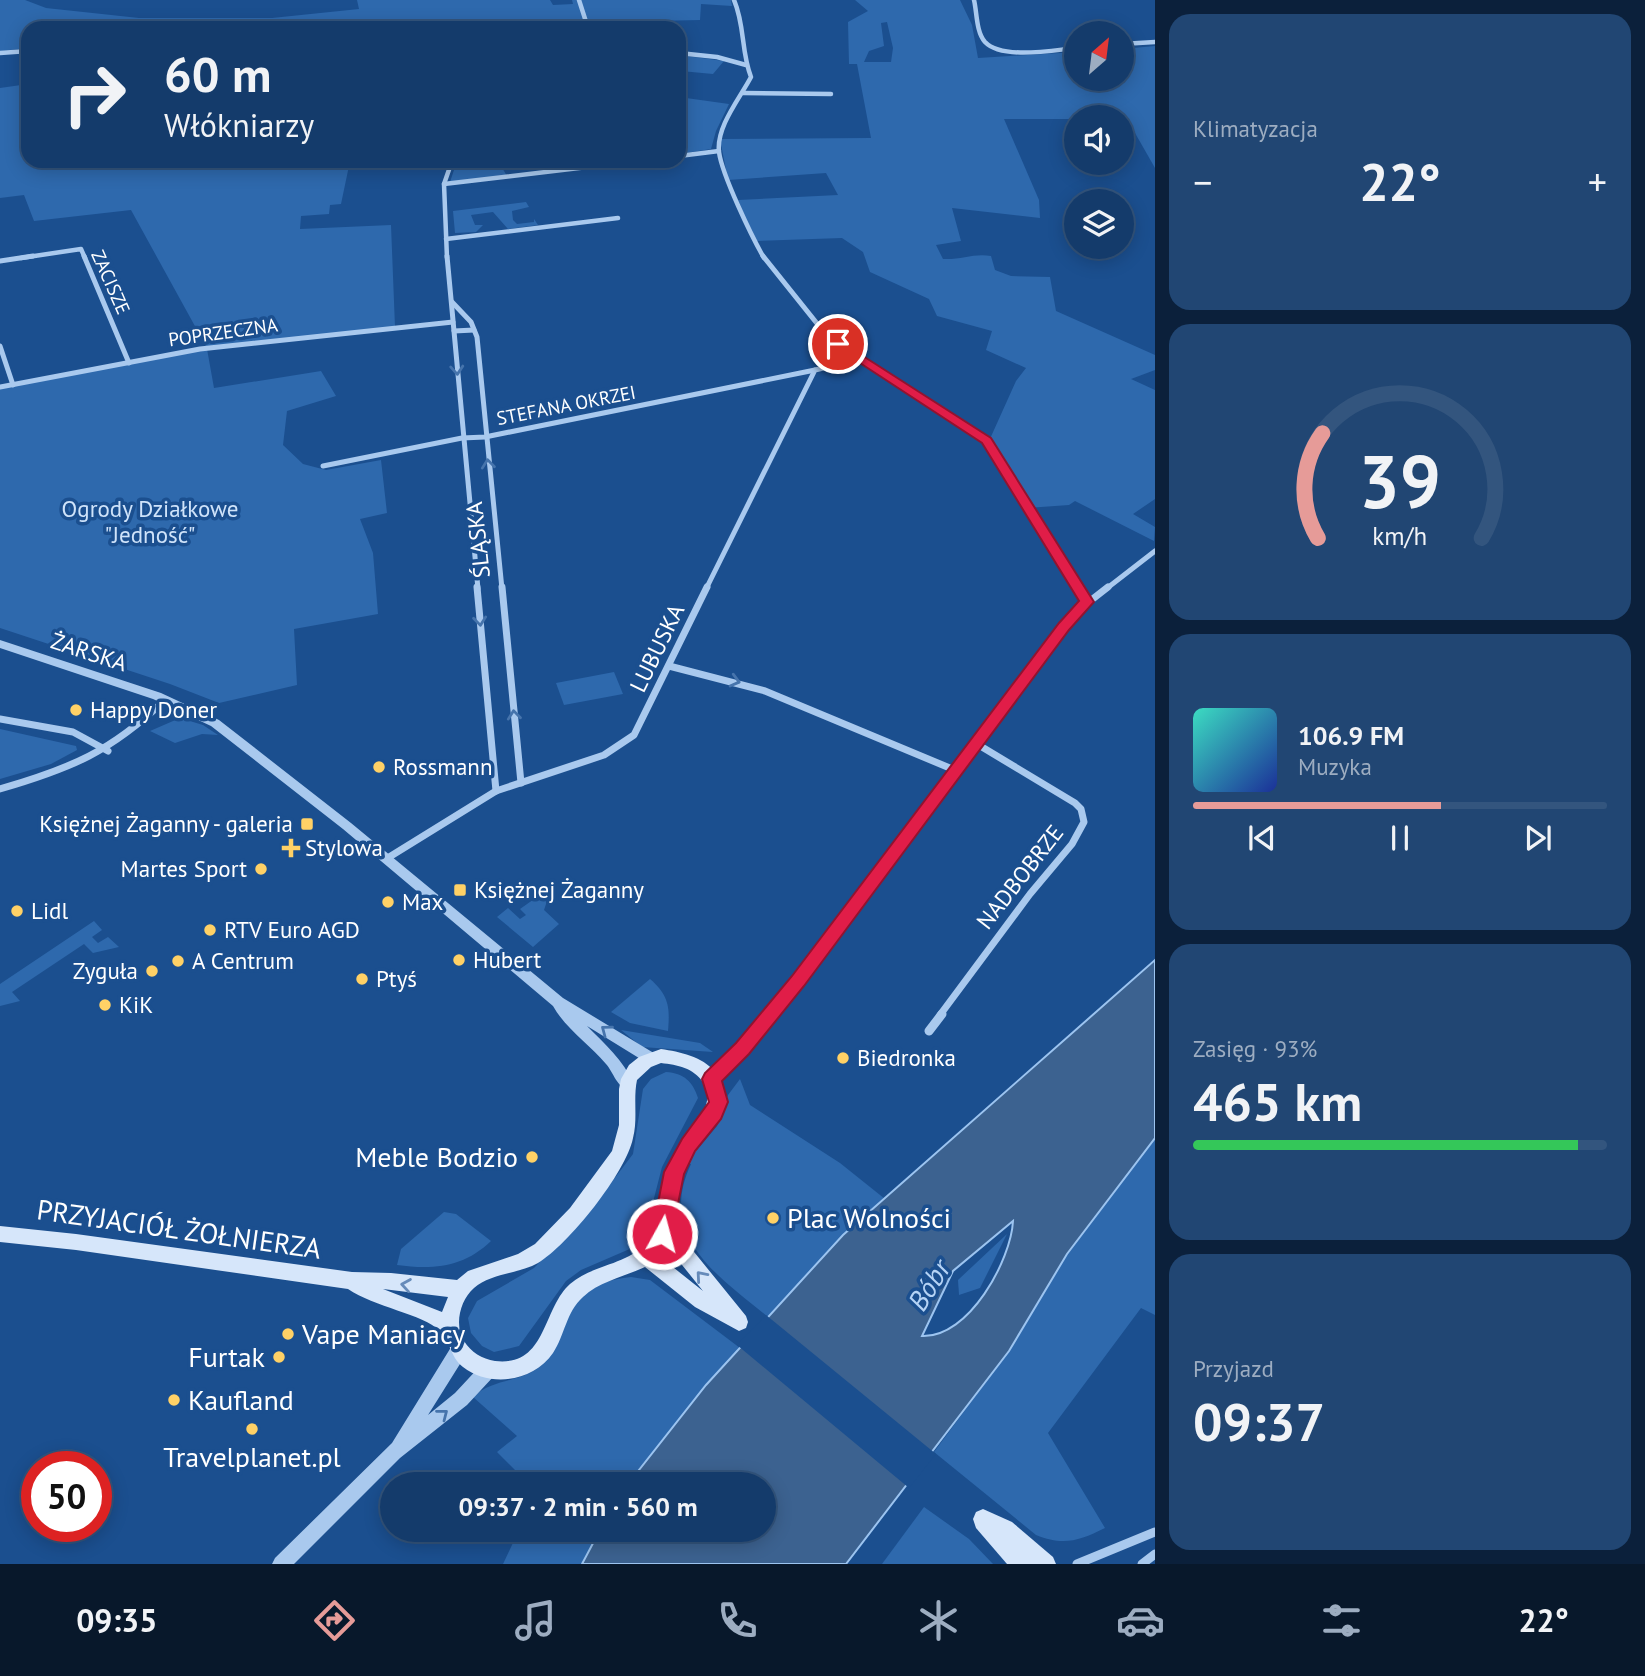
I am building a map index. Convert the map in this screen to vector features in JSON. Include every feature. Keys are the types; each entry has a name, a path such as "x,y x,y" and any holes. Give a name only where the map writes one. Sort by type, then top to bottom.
{"main road":[{"path":"671,1057 694,1063 712,1079 718,1102 714,1113 689,1145 674,1172 659,1242 645,1256 621,1269 588,1280 575,1291 563,1306 543,1351 530,1363 512,1372 488,1370 470,1362 458,1350 449,1326 460,1289 478,1275 509,1267 531,1257 568,1223 620,1154 626,1136 627,1084 636,1069 652,1059 671,1057"},
{"path":"645,1256 701,1301 739,1322 664,1228"},
{"name":"PRZYJACIÓŁ ŻOŁNIERZA","path":"0,1234 100,1245 352,1281 369,1279 460,1289"},
{"name":"PRZYJACIÓŁ ŻOŁNIERZA","path":"352,1281 367,1293 409,1305 449,1326"},
{"path":"1020,1564 983,1519 1005,1529 1046,1564"}],"street":[{"path":"579,0 586,21"},
{"path":"734,0 742,18 746,65 751,77 724,126 719,151 745,221 764,258 819,326 838,344 987,441 1086,602"},
{"path":"974,0 983,40 991,46 1013,51 1064,49"},
{"path":"1134,43 1155,42"},
{"path":"0,52 21,51"},
{"path":"686,54 717,57 746,65"},
{"path":"743,93 831,94"},
{"path":"686,155 719,151"},
{"name":"ŚLĄSKA","path":"450,168 444,184 446,239 496,791"},
{"path":"444,184 579,168"},
{"path":"446,239 618,218"},
{"name":"ZACISZE","path":"0,261 81,248 129,363"},
{"path":"452,302 474,330"},
{"name":"POPRZECZNA","path":"0,387 256,342 453,322"},
{"path":"454,331 474,330"},
{"name":"ŚLĄSKA","path":"474,330 521,783"},
{"path":"0,346 13,385"},
{"path":"814,370 862,359"},
{"name":"STEFANA OKRZEI","path":"323,466 462,438 485,437 814,370"},
{"name":"LUBUSKA","path":"386,859 496,791 594,759 626,741 643,722 814,370"},
{"path":"712,1079 742,1048 798,981 1064,626 1086,602 1155,551"},
{"name":"ŻARSKA","path":"0,644 165,700"},
{"path":"669,666 765,691 957,771"},
{"path":"0,789 64,771 108,751 165,700 207,718 230,734 386,859 558,1003 652,1059"},
{"path":"0,719 73,733 108,751"},
{"name":"NADBOBRZE","path":"929,1031 1030,894 1072,844 1084,822 1080,809 1068,798 977,744"},
{"path":"558,1003 572,1024 621,1070 627,1084"},
{"path":"394,1452 458,1350"},
{"path":"281,1564 394,1452 461,1399 488,1370"},
{"path":"1077,1564 1155,1532"},
{"path":"1142,1564 1155,1554"}],"green space":[{"path":"0,0 25,0 46,8 139,18 272,18 359,9 357,0 550,0 553,5 573,4 572,0 731,0 732,6 701,4 700,20 655,21 21,21 21,49 0,51"},
{"path":"855,0 960,0 972,25 978,58 1064,53 1064,91 1134,91 1134,48 1155,46 1155,168 1134,131 1134,105 1064,105 1064,119 1004,119 1039,200 1040,218 952,208 961,241 936,245 943,259 991,256 995,270 1011,276 1050,277 1056,311 1155,355 1155,370 1131,379 1155,390 1155,499 1133,514 1155,527 1154,541 1075,501 1069,505 1027,508 989,441 1016,381 1026,368 986,350 992,331 937,316 929,299 870,272 863,252 842,238 755,241 738,200 838,195 826,173 728,180 720,139 871,138 857,64 849,64 848,22 868,11","holes":["887,22 893,48 891,62 864,62 869,51 884,46 881,23"]},
{"path":"686,56 724,61 713,74 686,71"},
{"name":"Ogrody Działkowe \"Jedność\"","path":"21,85 21,168 349,168 341,204 330,205 329,214 301,216 300,229 391,225 395,327 207,349 214,388 321,371 336,396 287,411 283,445 303,464 326,470 381,460 387,513 360,519 373,553 378,614 294,629 297,685 219,703 0,628 0,387 207,348 131,210 34,221 24,195 0,198 0,88"},
{"path":"686,98 729,104 711,149 686,153"},
{"path":"455,168 502,168 507,176 450,182"},
{"path":"526,202 529,207 512,211 513,220 517,224 534,222 534,219 538,225 508,229 493,212 471,215 475,225 483,225 476,232 455,233 453,211"},
{"path":"614,672 623,694 564,705 556,683"},
{"path":"180,718 203,725 218,735 202,734 175,743 150,731"},
{"path":"0,729 76,746 77,750 51,764 0,779"},
{"path":"544,892 548,895 544,898 547,901 544,910 559,924 533,947 497,917 508,908 520,919 526,915 520,909"},
{"path":"94,921 102,930 92,937 98,943 108,937 119,947 93,953 84,944 12,992 20,1001 0,1006 0,984"},
{"path":"650,979 665,996 669,1015 668,1031 630,1023 611,1012"},
{"path":"621,1030 700,1043 713,1052 642,1047"},
{"path":"666,1072 687,1079 698,1098 662,1167 644,1237 632,1248 581,1270 566,1281 519,1346 494,1352 482,1346 471,1333 468,1318 477,1301 534,1268 592,1208 633,1154 643,1089 651,1079"},
{"name":"Plac Wolności","path":"740,1079 750,1105 840,1163 885,1199 843,1235 768,1317 731,1287 699,1254 688,1235 682,1214 682,1190 691,1164 686,1163 717,1126 728,1095"},
{"path":"1155,1138 1155,1315 1141,1308 1048,1433 1105,1528 1071,1540 1046,1538 1036,1535 934,1452 1009,1351 1067,1254"},
{"path":"444,1212 456,1214 491,1241 481,1250 448,1265 397,1265 401,1249"},
{"path":"1007,1234 980,1288 959,1295 958,1280"},
{"path":"631,1277 650,1280 740,1348 706,1385 637,1472 517,1472 497,1452 517,1436 473,1397 482,1390 522,1376 540,1366 550,1355 565,1320 578,1300 594,1287"},
{"path":"924,1507 969,1539 993,1564 882,1564"},
{"path":"513,1542 594,1542 582,1564 503,1564"}],"water":[{"name":"Bóbr","path":"1155,960 1155,1138 1067,1254 1009,1351 846,1564 582,1564 594,1542 776,1542 776,1472 637,1472 706,1385 843,1235","holes":["1013,1221 1005,1256 996,1275 971,1311 956,1324 939,1333 922,1336 953,1271"]}],"pier":[{"path":"766,1315 936,1454 909,1488 737,1345"}],"place":[{"name":"Happy Doner","path":"76,710"},
{"name":"Rossmann","path":"379,767"},
{"name":"Księżnej Żaganny - galeria","path":"307,824"},
{"name":"Stylowa","path":"291,848"},
{"name":"Martes Sport","path":"261,869"},
{"name":"Księżnej Żaganny","path":"460,890"},
{"name":"Max","path":"388,902"},
{"name":"Lidl","path":"17,911"},
{"name":"RTV Euro AGD","path":"210,930"},
{"name":"Hubert","path":"459,960"},
{"name":"A Centrum","path":"178,961"},
{"name":"Zyguła","path":"152,971"},
{"name":"Ptyś","path":"362,979"},
{"name":"KiK","path":"105,1005"},
{"name":"Biedronka","path":"843,1058"},
{"name":"Meble Bodzio","path":"532,1157"},
{"name":"Plac Wolności","path":"773,1218"},
{"name":"Vape Maniacy","path":"288,1334"},
{"name":"Furtak","path":"279,1357"},
{"name":"Kaufland","path":"174,1400"},
{"name":"Travelplanet.pl","path":"252,1429"}],"route":[{"path":"662,1234 666,1202 674,1172 689,1145 714,1113 718,1102 712,1079 730,1062 798,981 1064,626 1086,602 991,445 966,425 838,344"}]}
